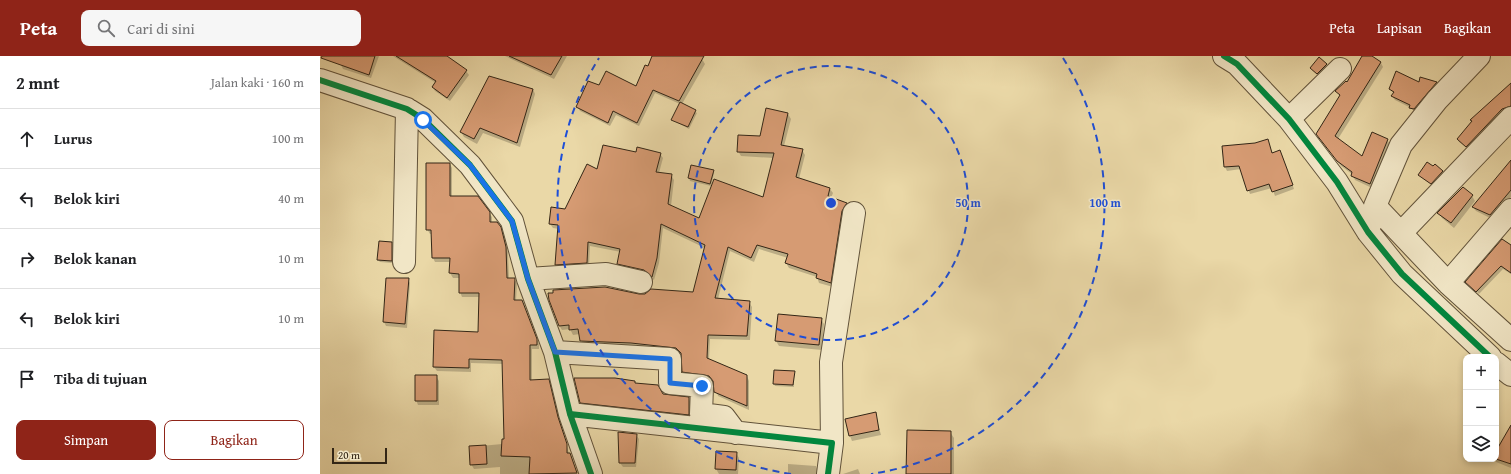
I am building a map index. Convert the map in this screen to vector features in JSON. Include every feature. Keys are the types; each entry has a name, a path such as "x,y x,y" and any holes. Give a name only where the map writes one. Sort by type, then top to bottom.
{"street":[{"path":"1224,56 1237,64 1289,119 1338,182 1368,232 1402,274 1485,353 1507,328 1448,283 1375,206"},
{"path":"1368,232 1375,206 1401,146 1437,100 1479,56"},
{"path":"1289,119 1340,69"},
{"path":"320,80 407,110 423,120 470,165 512,221 528,279 555,352 570,414 591,474"},
{"path":"404,262 407,110"},
{"path":"1401,233 1511,118"},
{"path":"1448,283 1511,210"},
{"path":"828,474 832,443 830,362 854,213"},
{"path":"528,279 606,274 641,282"},
{"path":"555,352 670,359 670,383 702,386 700,414 724,417 736,433"},
{"path":"1499,365 1511,375"},
{"path":"570,414 832,443"}],"building":[{"path":"322,56 375,56 369,75 321,58"},
{"path":"396,56 447,56 467,70 447,98 432,87 436,81"},
{"path":"509,56 562,56 551,75"},
{"path":"652,56 704,56 679,101 653,90 637,123 613,111 608,123 576,107 588,81 599,85 606,71 636,86 645,65 648,66"},
{"path":"1362,56 1372,56 1381,62 1335,136 1362,156 1372,132 1388,139 1370,184 1351,176 1352,172 1337,161 1316,134 1340,95 1335,91 1346,81 1347,82"},
{"path":"1319,57 1327,64 1317,74 1310,68"},
{"path":"1396,71 1419,82 1420,77 1437,82 1414,109 1409,108 1410,105 1391,96 1394,92 1389,89"},
{"path":"489,76 533,89 517,143 480,128 474,139 460,132"},
{"path":"1511,83 1511,106 1502,109 1466,147 1457,139 1472,121 1470,120"},
{"path":"680,102 696,110 688,127 671,120"},
{"path":"766,108 788,113 781,145 803,149 796,177 830,188 828,196 847,203 842,211 831,283 816,278 817,274 785,263 788,254 757,245 751,258 728,247 715,298 750,301 747,336 708,335 707,358 747,375 747,406 714,392 713,381 709,376 682,372 681,353 676,348 631,343 580,341 578,329 569,330 569,325 559,326 549,300 548,293 553,293 553,290 605,287 639,294 645,294 651,289 693,292 705,245 661,224 657,258 652,277 644,270 617,264 620,249 588,242 587,263 555,265 558,225 549,224 551,207 565,209 587,164 597,169 603,145 636,152 637,147 661,153 656,172 672,174 668,204 699,218 714,179 763,197 774,153 737,152 738,135 760,136"},
{"path":"1268,139 1272,153 1280,150 1293,185 1272,192 1269,184 1247,191 1239,166 1224,167 1222,146 1255,143"},
{"path":"1511,160 1511,190 1490,215 1472,207"},
{"path":"1427,162 1433,166 1435,164 1443,171 1431,184 1418,175"},
{"path":"426,163 450,163 450,196 478,196 490,212 490,222 497,222 501,227 506,247 507,278 515,278 514,300 522,300 537,339 537,345 530,345 530,380 549,379 558,417 567,444 567,453 570,453 577,473 529,474 530,457 501,456 502,439 504,439 502,360 469,359 469,368 433,367 434,330 478,332 479,293 459,293 459,274 449,273 450,258 432,258 431,230 426,230"},
{"path":"691,165 714,170 710,184 688,178"},
{"path":"1463,187 1473,195 1451,223 1437,213"},
{"path":"1502,239 1511,245 1511,273 1501,266 1476,292 1465,282"},
{"path":"379,241 392,242 392,261 377,260"},
{"path":"386,278 409,278 405,324 383,322"},
{"path":"778,314 822,318 819,345 775,341"},
{"path":"774,370 795,371 793,385 773,384"},
{"path":"415,375 437,375 437,401 415,401"},
{"path":"574,378 615,378 635,381 635,383 658,385 663,394 689,397 689,415 580,403"},
{"path":"876,412 879,430 849,436 845,419"},
{"path":"1511,425 1511,464 1499,460 1499,446"},
{"path":"907,430 951,431 951,474 906,474"},
{"path":"618,432 637,434 635,463 619,463"},
{"path":"486,445 487,464 470,465 469,446"},
{"path":"716,451 737,452 736,470 715,469"}],"cycle path":[{"path":"1224,56 1237,64 1289,119 1337,182 1368,232 1402,274 1487,354"},
{"path":"320,80 407,109 423,119 470,165 512,221 528,279 555,352 570,414 591,474"},
{"path":"570,414 832,443 828,474"}],"route":[{"path":"423,120 470,165 512,221 528,279 555,352 670,359 670,383 702,386"}]}
